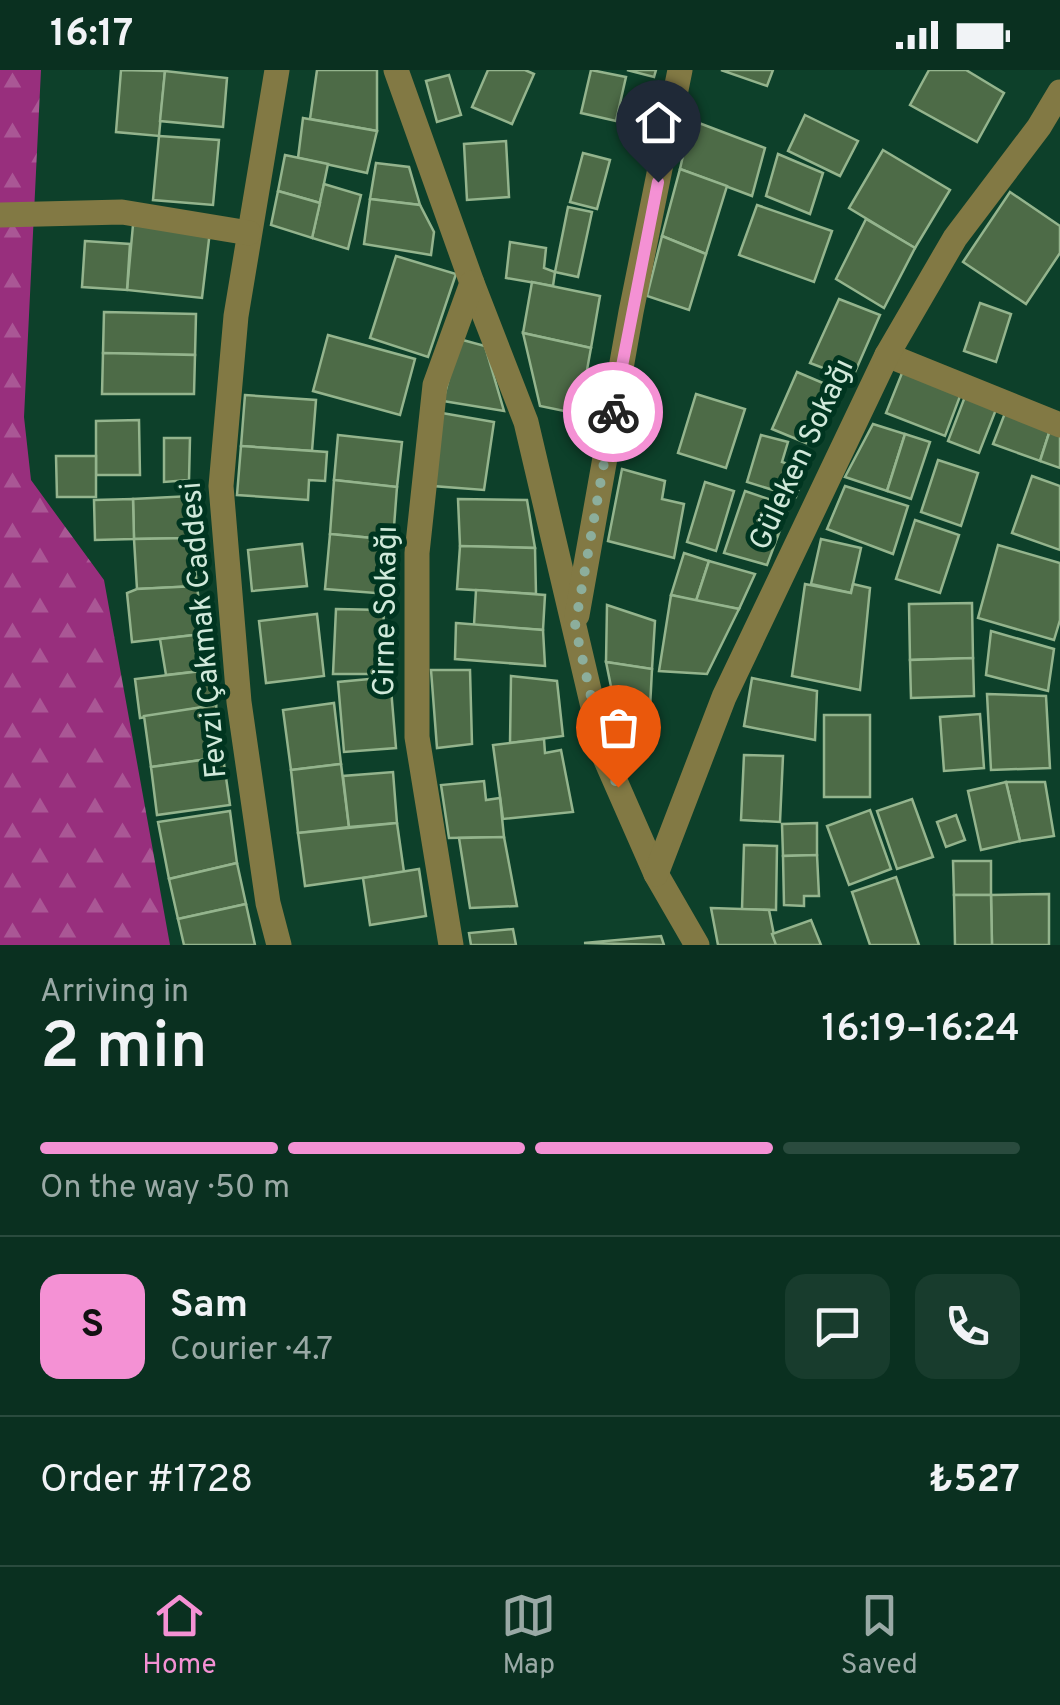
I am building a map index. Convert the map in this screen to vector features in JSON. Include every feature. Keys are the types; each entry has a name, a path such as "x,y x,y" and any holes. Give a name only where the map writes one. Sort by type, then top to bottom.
{"street":[{"name":"Fevzi Çakmak Caddesi","path":"277,70 236,316 221,486 239,702 268,903 279,945"},
{"path":"396,70 526,422 605,758 656,874 697,945"},
{"path":"575,626 631,312 680,70"},
{"name":"Güleken Sokağı","path":"656,874 724,697 887,355 955,238 1050,134 1060,92"},
{"path":"0,215 122,212 249,233"},
{"name":"Girne Sokağı","path":"451,945 417,736 417,552 436,385 472,283"},
{"path":"887,355 1060,425"}],"green space":[{"path":"0,70 41,70 24,417 31,480 104,580 170,945 0,945"}],"building":[{"path":"121,70 165,71 159,136 116,132"},
{"path":"317,70 377,70 377,131 310,119"},
{"path":"488,70 525,70 534,74 512,124 472,107"},
{"path":"591,70 626,77 616,121 581,113"},
{"path":"627,70 656,70 654,77"},
{"path":"721,70 773,70 767,86"},
{"path":"929,70 966,70 1004,93 977,142 910,105"},
{"path":"165,71 227,78 223,127 160,121"},
{"path":"449,75 461,115 437,122 426,81"},
{"path":"805,115 858,141 840,176 788,151"},
{"path":"303,118 377,131 367,173 298,158"},
{"path":"691,120 765,148 752,196 680,169"},
{"path":"159,136 219,140 213,205 153,200"},
{"path":"506,141 509,197 467,200 464,144"},
{"path":"883,150 950,190 915,248 849,208"},
{"path":"583,153 610,160 597,209 570,202"},
{"path":"778,154 823,173 810,214 766,196"},
{"path":"285,155 328,164 320,203 278,191"},
{"path":"376,163 409,167 420,205 370,199"},
{"path":"680,169 727,186 706,254 662,236"},
{"path":"324,184 361,195 348,249 312,238"},
{"path":"278,191 320,203 312,238 271,225"},
{"path":"1010,192 1060,226 1060,253 1026,304 963,262"},
{"path":"370,199 420,205 434,232 431,255 364,244"},
{"path":"757,205 832,231 814,282 739,255"},
{"path":"568,207 592,212 578,277 555,272"},
{"path":"866,219 915,248 884,308 836,279"},
{"path":"133,225 210,231 202,298 127,290"},
{"path":"662,236 706,254 689,310 647,296"},
{"path":"85,241 130,244 127,290 82,287"},
{"path":"510,242 546,248 544,268 555,272 553,286 506,278"},
{"path":"396,256 456,274 428,357 370,338"},
{"path":"532,282 600,296 591,348 523,333"},
{"path":"839,299 880,315 852,379 810,363"},
{"path":"980,303 1011,314 996,362 964,351"},
{"path":"104,312 196,314 195,355 103,353"},
{"path":"523,333 591,348 579,414 540,406"},
{"path":"328,335 415,359 400,415 313,391"},
{"path":"459,339 485,346 504,411 443,401"},
{"path":"103,353 195,355 194,394 102,394"},
{"path":"904,368 962,391 945,436 886,413"},
{"path":"797,372 830,386 806,443 772,429"},
{"path":"696,394 745,409 726,468 678,453"},
{"path":"966,394 997,407 979,453 948,441"},
{"path":"245,395 316,400 312,451 241,446"},
{"path":"442,413 494,422 484,490 433,486"},
{"path":"1005,413 1050,430 1040,461 993,444"},
{"path":"139,420 140,475 96,475 96,421"},
{"path":"873,424 905,434 887,491 845,477"},
{"path":"1050,430 1060,433 1060,468 1040,461"},
{"path":"905,434 930,442 911,499 887,491"},
{"path":"338,435 402,442 397,487 334,480"},
{"path":"761,435 788,442 782,462 805,470 796,497 747,482"},
{"path":"164,438 190,438 189,480 164,482"},
{"path":"241,446 327,452 325,481 309,480 308,500 237,495"},
{"path":"56,456 96,456 96,497 57,497"},
{"path":"938,460 978,473 961,526 921,512"},
{"path":"622,469 665,481 662,499 684,504 674,558 608,541"},
{"path":"1032,476 1060,486 1060,550 1012,533"},
{"path":"334,480 397,487 393,540 330,534"},
{"path":"705,482 734,491 716,551 687,542"},
{"path":"845,486 908,506 893,554 827,529"},
{"path":"745,491 789,506 767,565 724,553"},
{"path":"191,496 192,538 134,539 133,499"},
{"path":"133,499 134,539 95,540 94,500"},
{"path":"458,499 527,500 535,548 460,546"},
{"path":"915,520 959,535 940,593 896,579"},
{"path":"330,534 393,540 388,594 325,589"},
{"path":"192,538 197,586 137,589 134,539"},
{"path":"821,539 861,548 851,593 811,584"},
{"path":"302,544 307,586 252,591 248,550"},
{"path":"998,545 1060,563 1060,620 1054,640 978,618"},
{"path":"460,546 535,548 536,594 457,589"},
{"path":"684,553 709,561 696,601 671,595"},
{"path":"709,561 755,574 739,609 696,601"},
{"path":"805,584 851,593 853,584 870,588 860,690 792,676"},
{"path":"197,586 203,634 132,642 127,593"},
{"path":"476,590 545,595 543,630 474,625"},
{"path":"671,595 739,609 707,674 659,671"},
{"path":"972,603 973,658 910,660 909,604"},
{"path":"607,605 655,621 652,669 606,662"},
{"path":"336,609 384,610 381,674 333,674"},
{"path":"317,614 324,676 266,683 259,621"},
{"path":"456,623 543,630 545,666 455,659"},
{"path":"991,631 1054,649 1048,691 986,675"},
{"path":"203,634 210,670 166,675 160,639"},
{"path":"973,658 974,696 911,698 910,660"},
{"path":"606,662 652,669 649,728 619,726"},
{"path":"210,670 216,705 140,718 135,679"},
{"path":"431,670 470,670 472,744 437,748"},
{"path":"511,676 557,681 563,736 510,743"},
{"path":"390,677 396,748 344,752 338,682"},
{"path":"752,678 817,691 815,740 744,726"},
{"path":"987,694 1046,696 1050,768 991,770"},
{"path":"334,703 341,764 291,770 283,710"},
{"path":"216,705 223,757 151,767 144,716"},
{"path":"980,714 984,768 944,771 940,717"},
{"path":"824,715 870,715 870,797 824,797"},
{"path":"544,739 545,753 561,750 573,812 503,819 493,745"},
{"path":"744,755 783,756 780,822 741,820"},
{"path":"223,757 230,805 157,815 151,767"},
{"path":"341,764 349,827 298,833 291,770"},
{"path":"393,772 397,823 349,827 343,776"},
{"path":"484,781 486,800 500,798 504,837 449,838 441,785"},
{"path":"1006,782 1045,782 1054,836 1020,841"},
{"path":"1006,782 1020,841 981,850 968,791"},
{"path":"912,799 933,857 897,869 877,811"},
{"path":"870,810 891,869 849,885 827,826"},
{"path":"230,811 237,863 169,879 158,822"},
{"path":"956,815 965,840 946,847 937,822"},
{"path":"397,823 404,872 305,886 298,833"},
{"path":"817,823 817,855 783,856 782,824"},
{"path":"504,837 517,906 470,908 459,838"},
{"path":"744,845 777,846 776,910 742,909"},
{"path":"817,855 819,896 804,896 804,906 784,905 783,856"},
{"path":"953,861 991,861 991,895 954,895"},
{"path":"237,863 246,904 178,919 169,879"},
{"path":"419,869 426,916 370,925 363,878"},
{"path":"896,877 919,945 870,945 852,892"},
{"path":"1049,894 1049,945 992,945 991,895"},
{"path":"954,895 991,895 992,945 955,945"},
{"path":"246,904 255,945 184,945 178,919"},
{"path":"711,908 769,910 776,945 718,945"},
{"path":"811,920 821,945 776,945 772,934"},
{"path":"513,929 516,945 471,945 469,933"},
{"path":"661,936 664,945 584,943"}],"way so far":[{"path":"613,412 575,626 605,758 618,787"}],"route":[{"path":"613,412 658,182"}]}
